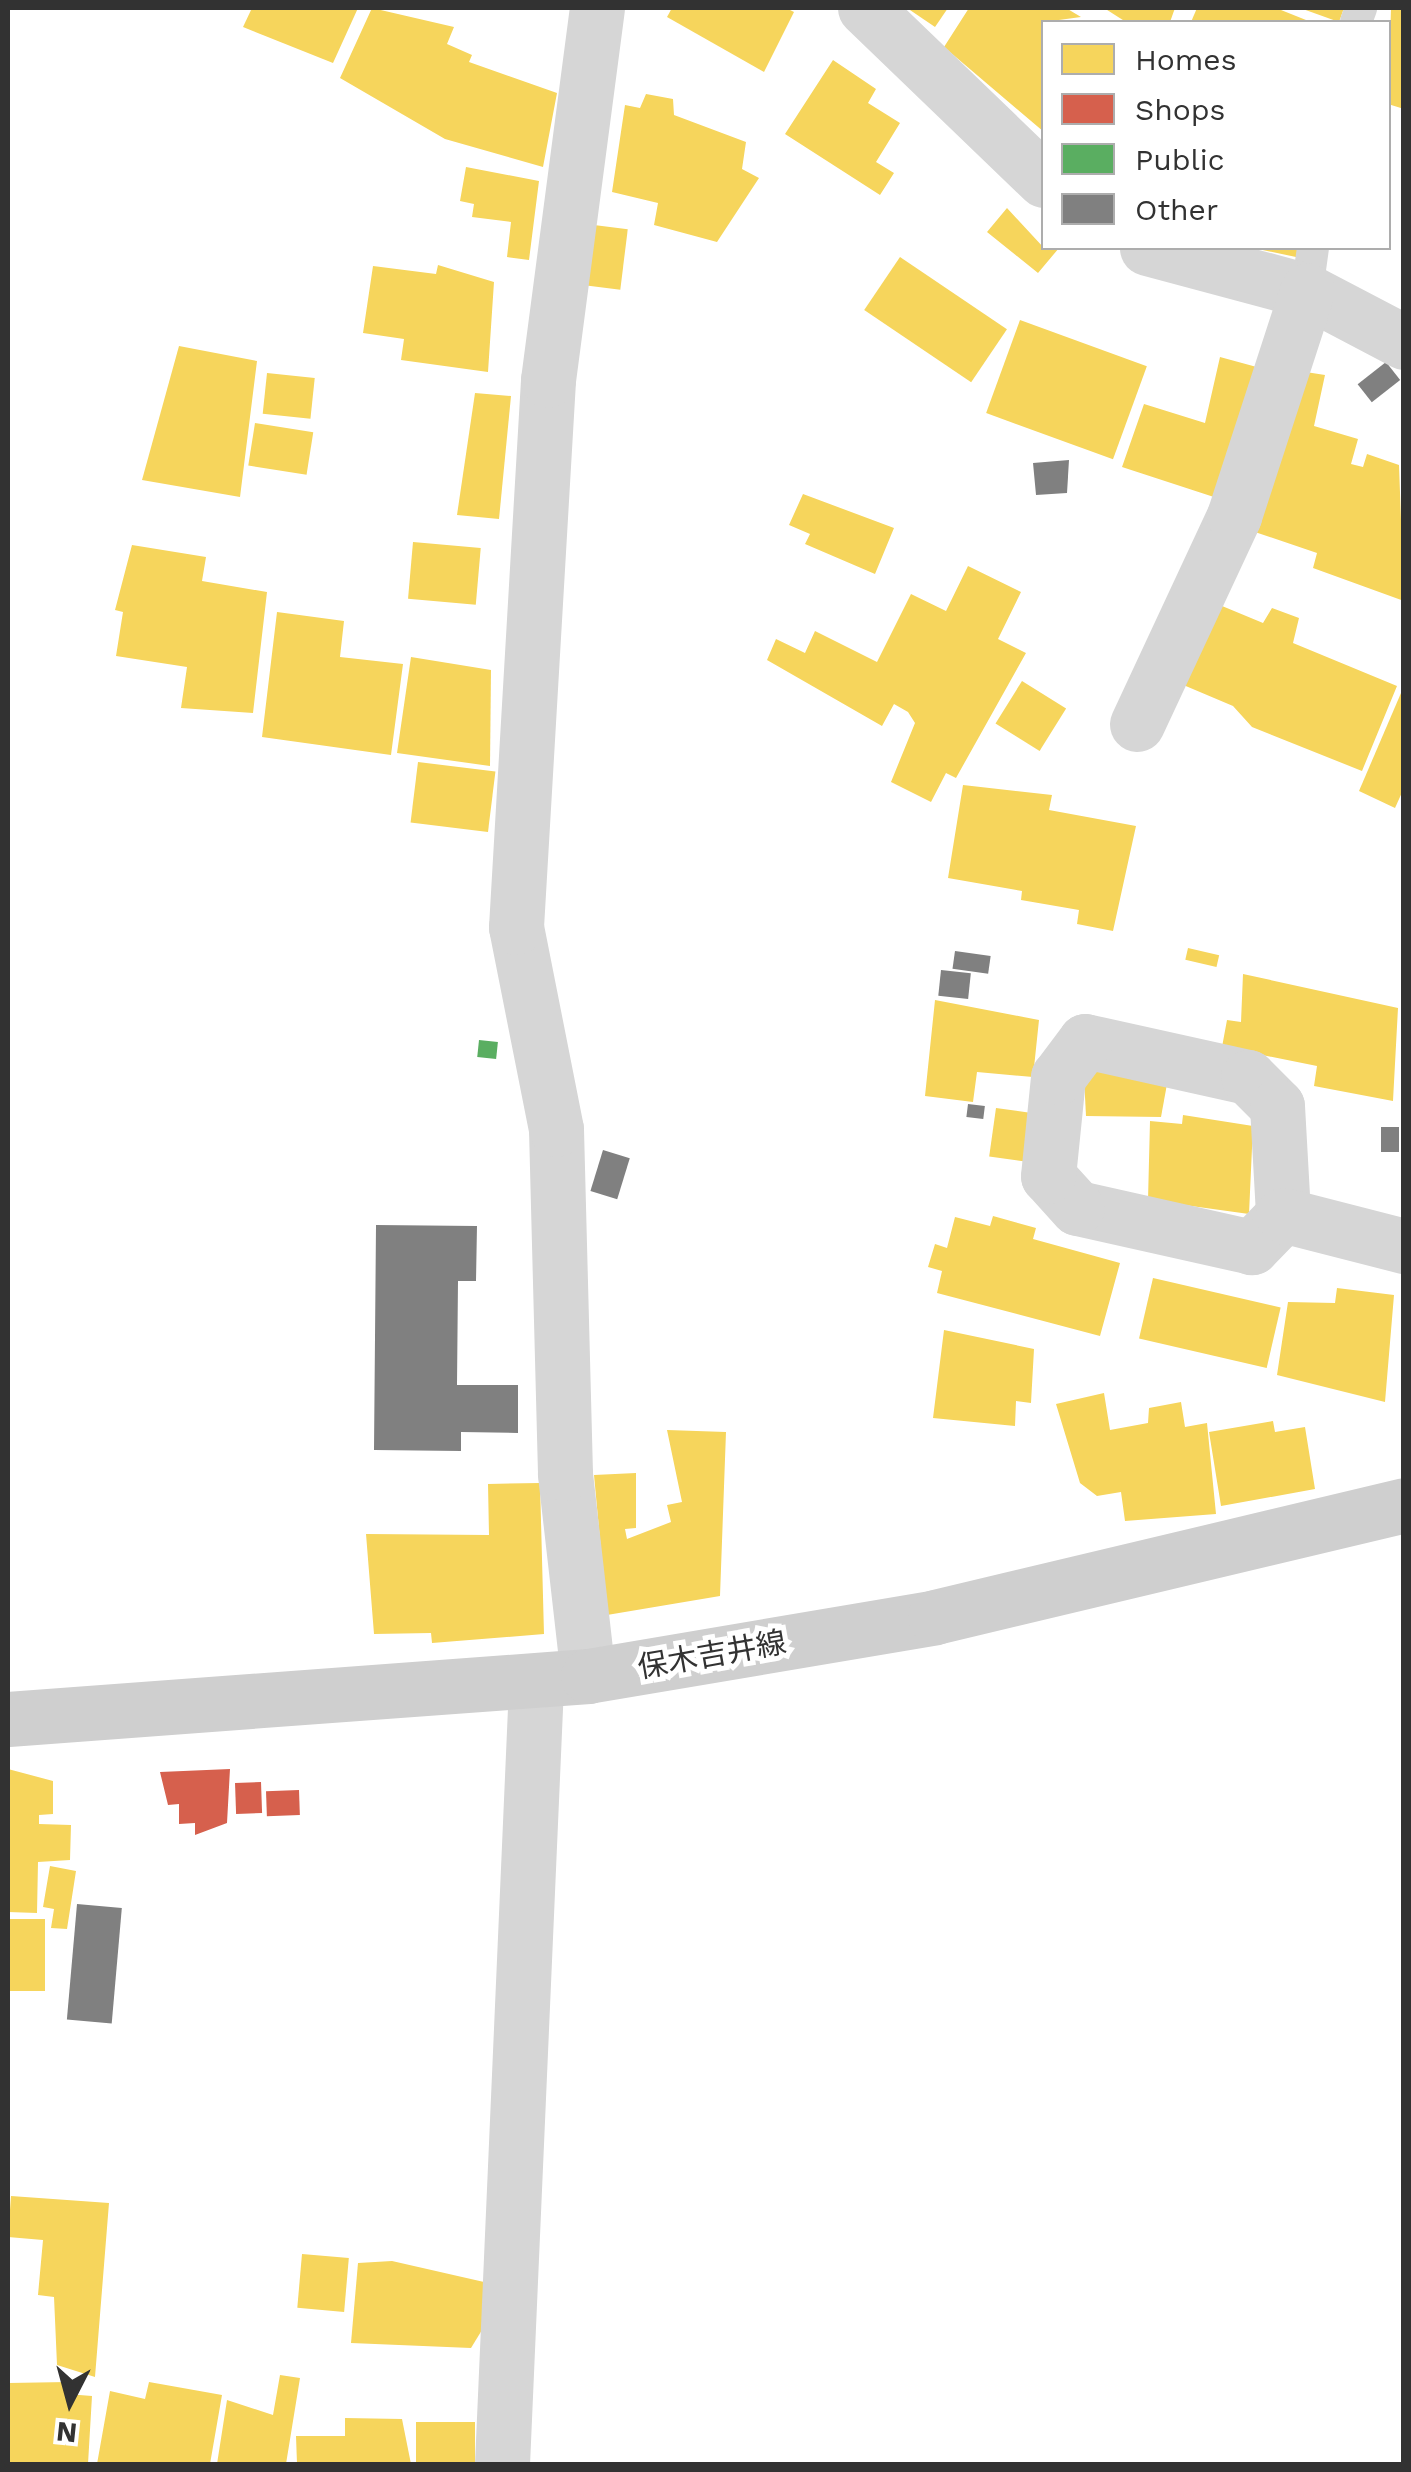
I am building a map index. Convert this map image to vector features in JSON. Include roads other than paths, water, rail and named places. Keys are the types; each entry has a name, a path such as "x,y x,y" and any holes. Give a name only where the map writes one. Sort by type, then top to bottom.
{"main road":[{"name":"保木吉井線","path":"8,1719 562,1680 936,1617 1404,1505"}],"street":[{"path":"502,2464 562,1680 565,1472 556,1129 516,927 548,380 597,8"},
{"path":"866,8 1041,177"},
{"path":"1163,250 1310,269 1404,342"},
{"path":"1137,724 1234,516 1310,269"},
{"path":"1085,1041 1248,1077 1277,1106 1283,1214 1252,1247 1078,1208 1048,1176 1058,1077 1085,1041"},
{"path":"1283,1214 1404,1246"}]}
